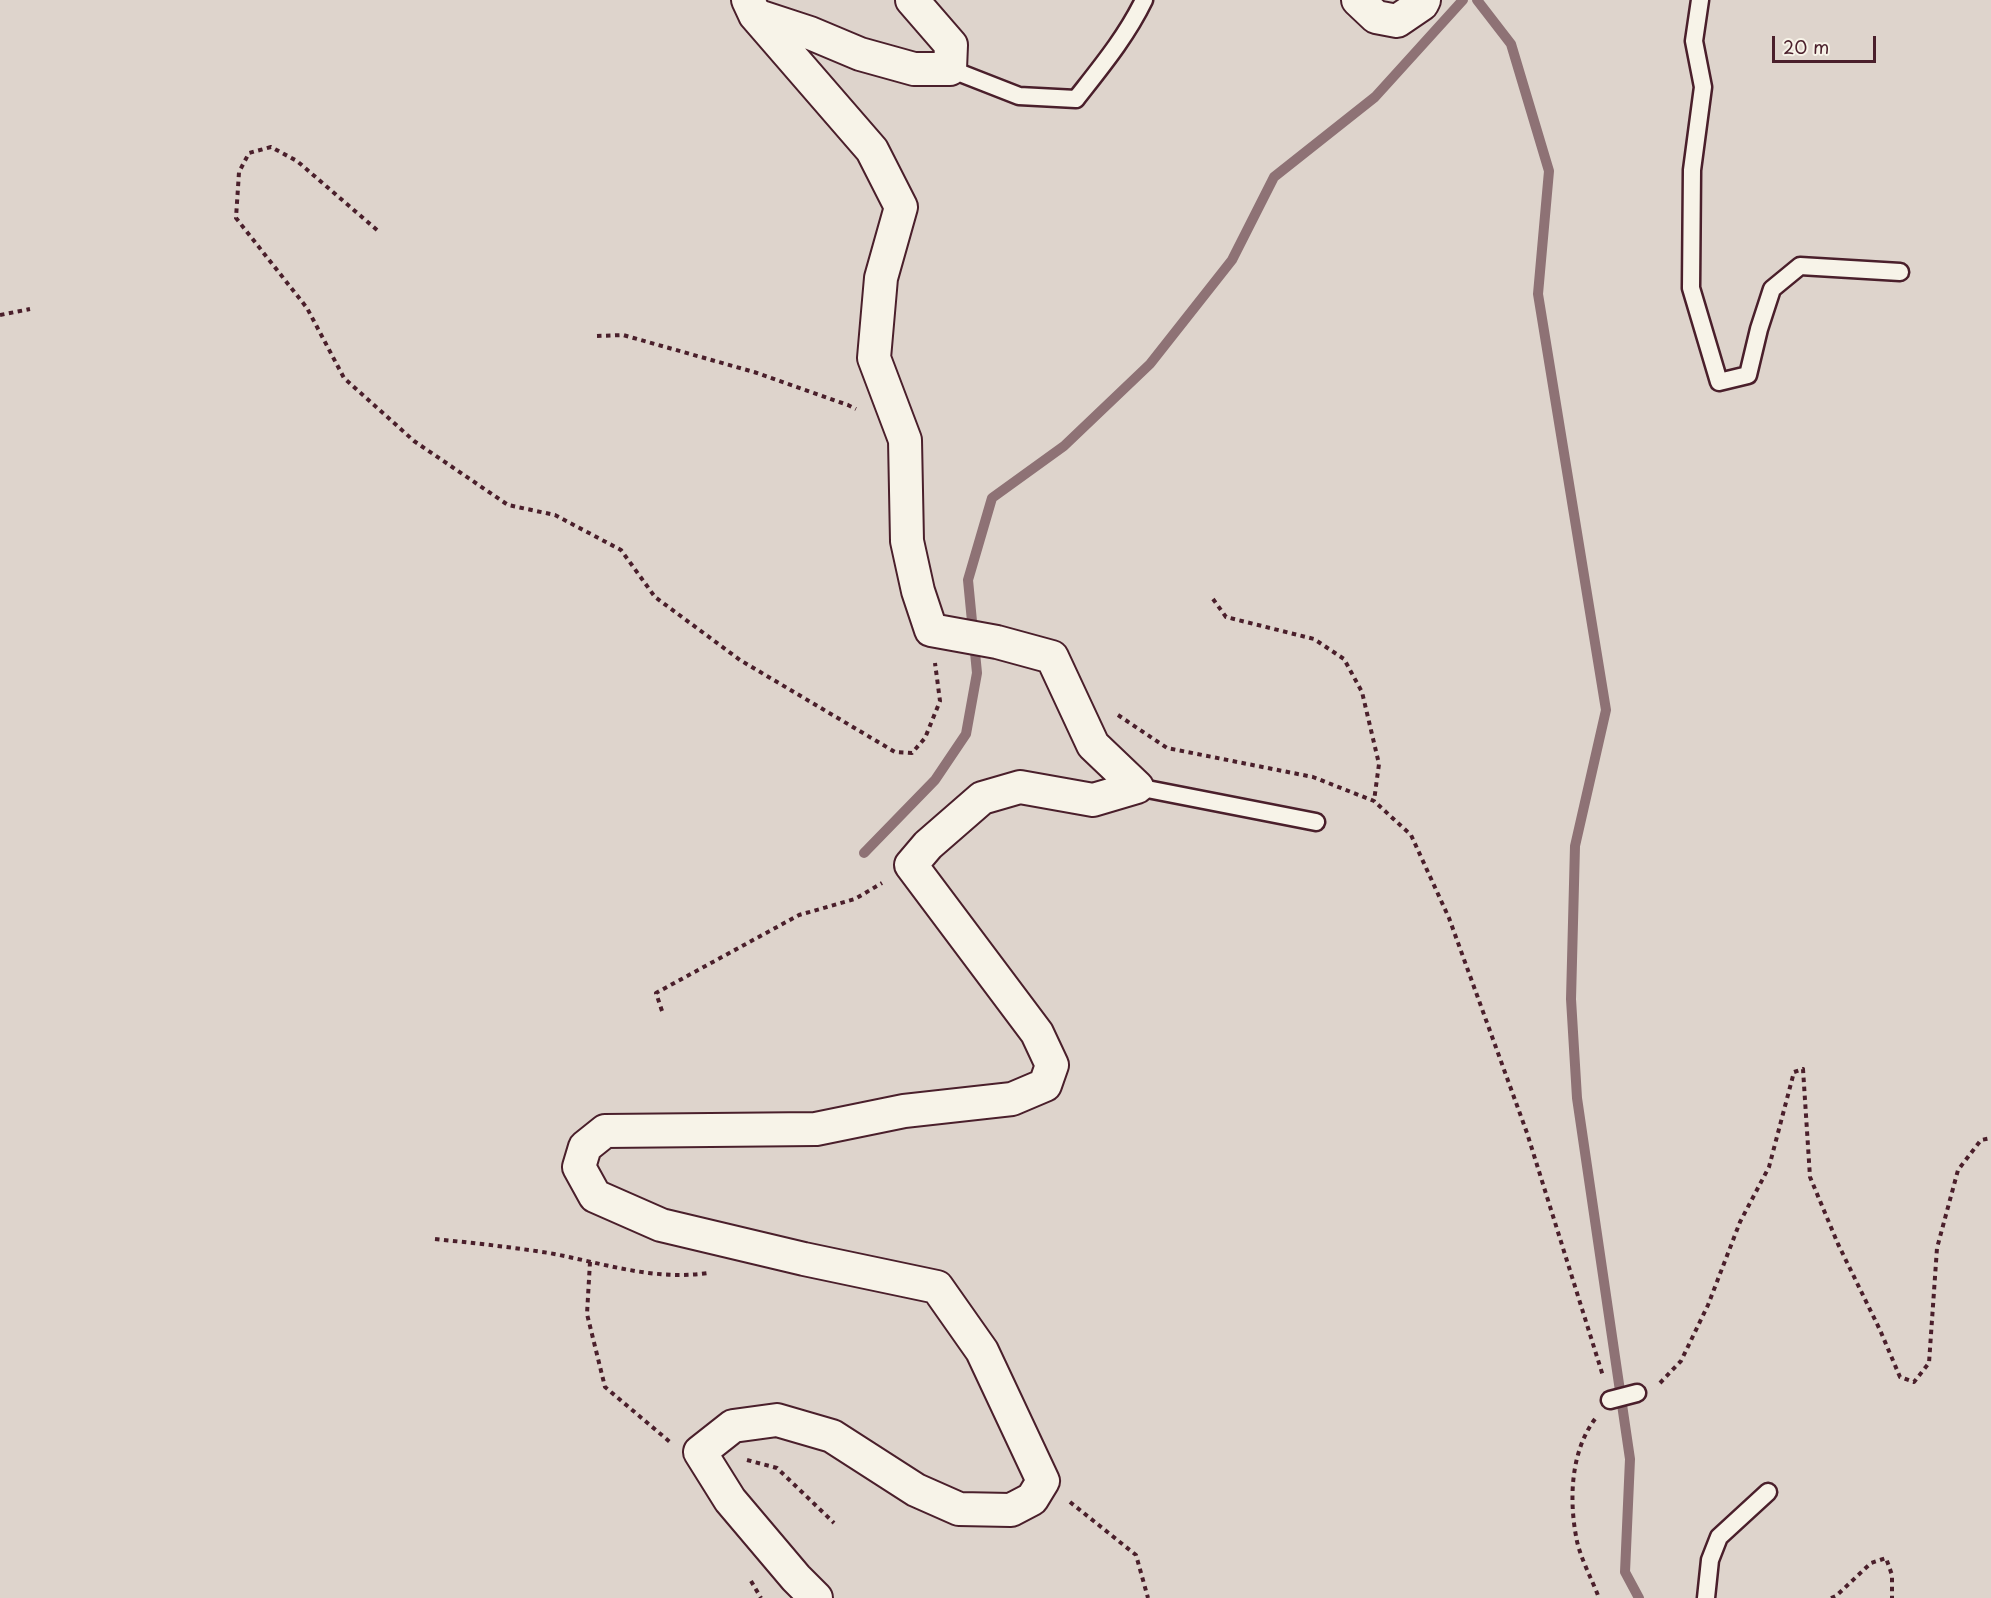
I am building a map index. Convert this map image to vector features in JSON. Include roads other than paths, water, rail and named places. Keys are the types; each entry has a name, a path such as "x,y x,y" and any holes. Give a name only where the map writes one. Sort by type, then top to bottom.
{"street":[{"path":"751,7 860,54 914,69 950,69 951,45 912,0"},
{"path":"1358,0 1376,17 1397,21 1422,4 1424,0"},
{"path":"751,7 872,150 901,207 881,278 874,358 905,440 907,541 918,591 931,630 1053,657 1093,745 1137,787 1093,800 1020,787 982,798 928,845 911,866 1037,1033 1052,1065 1045,1085 1012,1099 904,1111 816,1129 605,1131 585,1147 579,1167 595,1196 661,1225 804,1259 937,1287 982,1351 1043,1481 1032,1499 1011,1510 959,1509 916,1490 832,1436 777,1420 733,1426 700,1452 730,1500 796,1578 816,1598"}],"lane":[{"path":"950,69 1018,96 1076,99 1112,55 1144,0"},
{"path":"1700,0 1694,41 1703,87 1692,170 1691,288 1719,382 1748,375 1772,289 1800,266 1900,273"},
{"path":"1137,787 1316,822"},
{"path":"1610,1400 1637,1393"},
{"path":"1706,1598 1710,1560 1719,1537 1768,1492"}],"waterway":[{"path":"864,853 935,780 966,734 977,673 968,580 992,498 1064,446 1150,364 1232,260 1274,177 1375,97 1463,0"},
{"path":"1477,0 1511,44 1549,171 1538,294 1606,710 1575,846 1571,999 1577,1098 1630,1459 1625,1572 1639,1598"}]}
